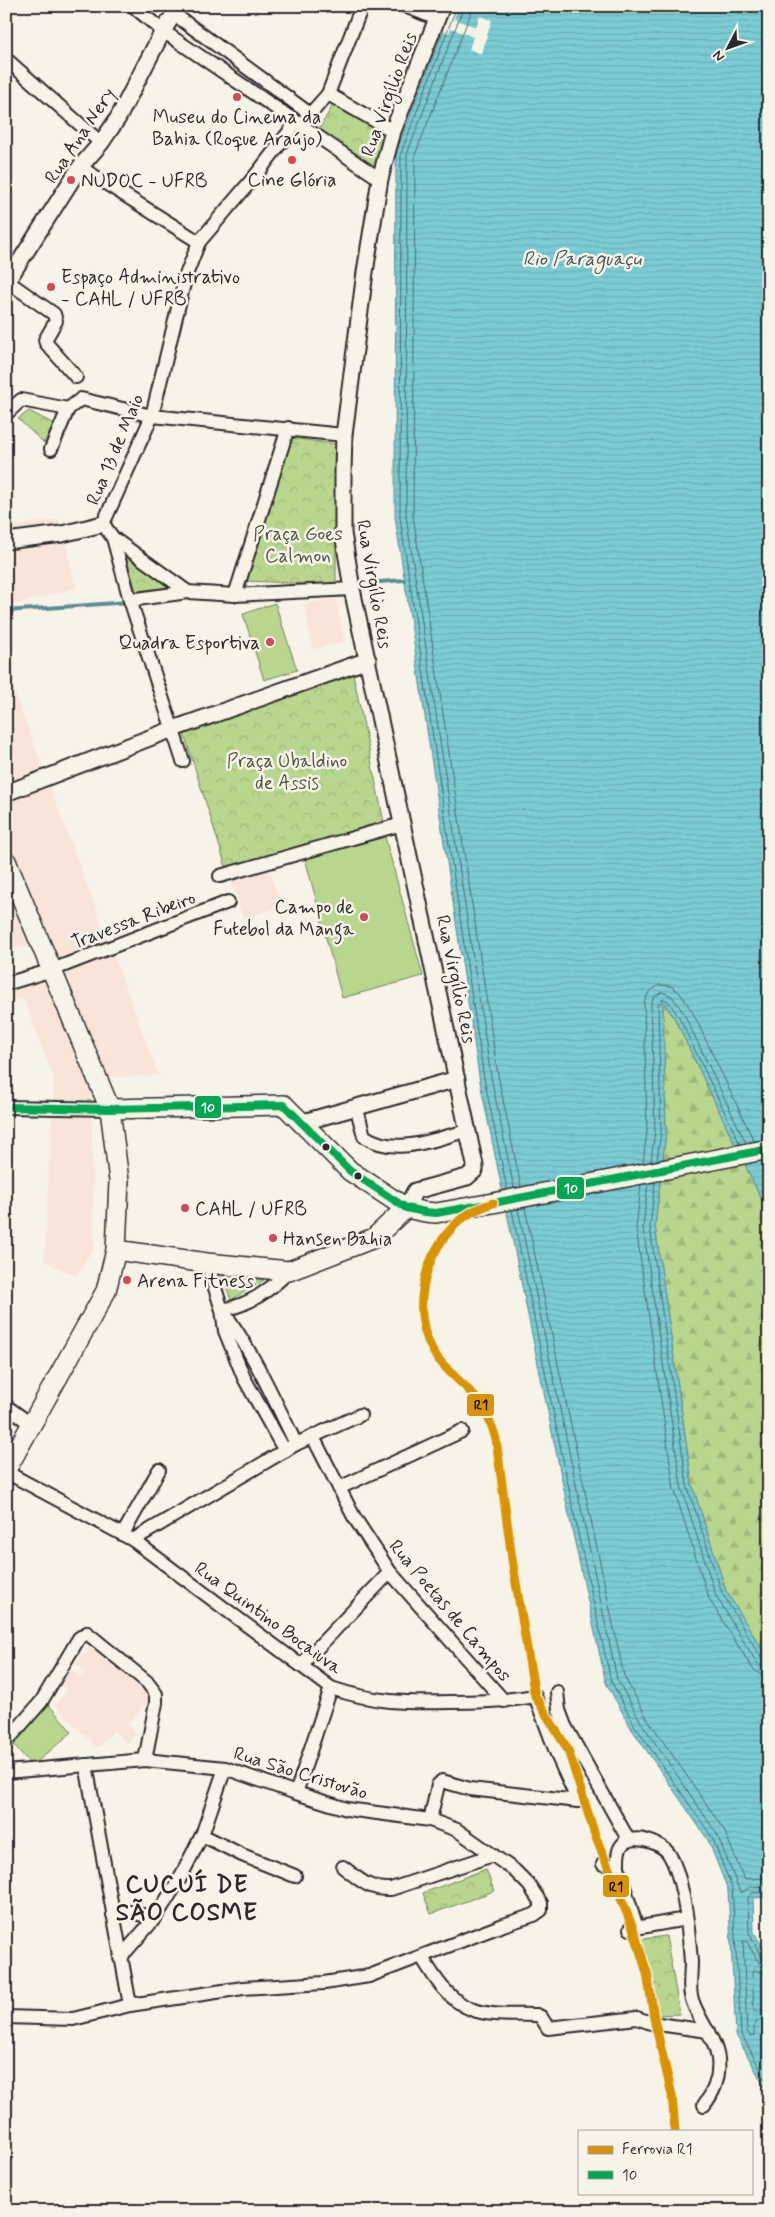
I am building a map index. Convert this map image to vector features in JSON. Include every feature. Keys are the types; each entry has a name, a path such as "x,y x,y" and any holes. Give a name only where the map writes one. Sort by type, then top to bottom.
{"main road":[{"path":"6,861 110,1109 119,1181 116,1250 106,1290 6,1471"},
{"path":"110,1109 284,1105 350,1171 406,1208 436,1213 769,1149"},
{"path":"116,1250 207,1263 289,1271 374,1238 406,1208"}],"street":[{"path":"133,6 163,31 380,179"},
{"path":"362,6 328,94 393,131"},
{"path":"404,6 439,13"},
{"path":"173,10 310,114"},
{"name":"Rua Ana Nery","path":"7,282 80,168 101,143 118,118 173,10"},
{"name":"Rua Virgílio Reis","path":"406,1208 415,1191 467,1177 475,1170 352,589 343,532 344,435 357,330 380,179 393,131 439,13"},
{"path":"6,59 101,143"},
{"name":"Rua 13 de Maio","path":"103,524 152,416 186,275 199,242 298,124 328,94"},
{"path":"80,168 199,242"},
{"path":"7,282 54,314 56,321 45,340 46,343 76,377"},
{"path":"51,449 71,405 81,399 152,416 344,435"},
{"path":"6,414 18,402 25,400 71,405"},
{"path":"235,595 288,428"},
{"path":"6,541 62,534 103,524 113,538 188,592"},
{"path":"113,538 130,600 183,761"},
{"path":"130,600 188,592 235,595 352,589"},
{"path":"6,793 173,729 368,660"},
{"path":"220,876 402,824"},
{"name":"Travessa Ribeiro","path":"6,984 52,970 228,902"},
{"path":"300,1123 457,1079"},
{"path":"356,1106 364,1136 383,1146 396,1148 407,1146 467,1130"},
{"path":"6,1107 110,1109"},
{"path":"207,1263 222,1310 225,1331 244,1378 285,1451"},
{"path":"222,1310 238,1307 270,1290 289,1271"},
{"path":"222,1310 235,1327 261,1371 296,1444"},
{"path":"244,1378 261,1371"},
{"path":"6,1406 32,1426"},
{"path":"128,1537 296,1444 360,1415"},
{"path":"339,1488 462,1431"},
{"name":"Rua Poetas de Campos","path":"313,1436 354,1517 390,1572 504,1702"},
{"path":"128,1537 159,1470"},
{"name":"Rua Quintino Bocaiuva","path":"6,1471 128,1537 331,1688 357,1697 399,1703 504,1702 535,1696 558,1757 578,1801 470,1789 442,1781 438,1785 430,1820"},
{"path":"301,1665 390,1572"},
{"path":"6,1742 41,1702 79,1638 87,1633 147,1682 156,1694 145,1760"},
{"path":"296,1793 331,1688"},
{"path":"557,1692 565,1726 628,1840"},
{"name":"Rua São Cristovão","path":"6,1772 145,1760 225,1768 296,1793 347,1808 430,1820 458,1830 514,1870 529,1885 541,1903 541,1910 534,1915 422,1956"},
{"path":"86,1765 130,2005"},
{"path":"120,1958 154,1918 179,1880 202,1835 225,1768"},
{"path":"202,1835 242,1855 295,1876"},
{"path":"686,1919 633,1928 618,1867 618,1852 621,1845 628,1840 637,1839 653,1843 668,1852 678,1872 686,1919 691,1961 691,1994 718,2058 718,2078 712,2094 704,2105"},
{"path":"343,1867 369,1886 379,1889 391,1889 493,1855"},
{"path":"603,1864 618,1867"},
{"path":"113,1914 130,1912 154,1918"},
{"path":"6,2017 73,2019 130,2005 243,1988 324,1983 369,1976 422,1956 434,1977 450,1993 472,2010 494,2014 537,2015 541,2017 548,2028 637,2018 651,2023 708,2031"}],"shaded area":[{"path":"59,519 76,588 6,607 6,527"},
{"path":"336,598 345,642 313,649 304,604"},
{"path":"6,670 159,1076 108,1077 6,840"},
{"path":"269,868 282,906 243,918 231,881"},
{"path":"6,876 35,945 6,950"},
{"path":"44,978 91,1085 94,1247 76,1276 44,1261 54,1078 23,998 6,1002 6,990"},
{"path":"94,1644 151,1699 128,1724 137,1733 127,1743 114,1731 97,1748 55,1705 67,1691 58,1681 70,1668 80,1678 85,1673 76,1663"}],"green space":[{"path":"334,103 396,141 383,184 314,138"},
{"path":"29,411 54,424 44,443 18,419"},
{"name":"Praça Goes Calmon","path":"291,438 336,444 336,585 247,581"},
{"path":"124,549 171,587 136,591"},
{"name":"Quadra Esportiva","path":"275,603 297,670 264,680 243,614"},
{"name":"Praça Ubaldino de Assis","path":"351,664 385,827 227,870 181,724"},
{"name":"Campo de Futebol da Manga","path":"385,837 423,976 342,998 305,858"},
{"path":"662,1000 675,1019 769,1215 769,1660 726,1591 692,1484 655,1226 666,1132"},
{"path":"222,1275 264,1280 231,1300"},
{"path":"49,1705 72,1732 32,1766 10,1740"},
{"path":"486,1869 494,1891 431,1914 423,1893"},
{"path":"666,1936 680,2014 659,2015 652,1973 642,1939"}],"water":[{"name":"Rio Paraguaçu","path":"453,6 769,6 769,1215 675,1019 663,1001 666,1132 655,1226 692,1484 726,1591 769,1660 769,1897 753,1898 754,1932 769,1959 769,2028 764,2029 769,2046 769,2095 736,2035 728,1890 708,1840 631,1728 606,1683 573,1534 480,1082 395,517 396,152"}],"pier":[{"path":"449,10 456,13 454,19 476,27 480,16 492,20 481,54 469,49 473,37 451,28 449,33 441,30"}],"waterway":[{"path":"355,584 404,580"},
{"path":"6,611 129,602"}],"rail line":[{"name":"R1","path":"493,1203 461,1219 445,1236 436,1251 428,1267 424,1285 422,1302 423,1320 427,1337 434,1353 481,1405 489,1419 496,1439 512,1559 535,1696 568,1750 595,1835 633,1928 647,1973 655,2023 672,2095 675,2130"}],"transit line":[{"name":"10","path":"6,1107 110,1109 284,1105 350,1171 406,1208 436,1213 769,1149"}],"place":[{"name":"Museu do Cinema da Bahia (Roque Araújo)","path":"237,97"},
{"name":"Cine Glória","path":"292,160"},
{"name":"NUDOC - UFRB","path":"71,180"},
{"name":"Espaço Administrativo - CAHL / UFRB","path":"51,287"},
{"name":"Quadra Esportiva","path":"270,642"},
{"name":"Campo de Futebol da Manga","path":"364,917"},
{"name":"CAHL / UFRB","path":"185,1208"},
{"name":"Hansen Bahia","path":"273,1238"},
{"name":"Arena Fitness","path":"127,1280"}],"district":[{"name":"CUCUÍ DE SÃO COSME","path":"187,1898"}]}
